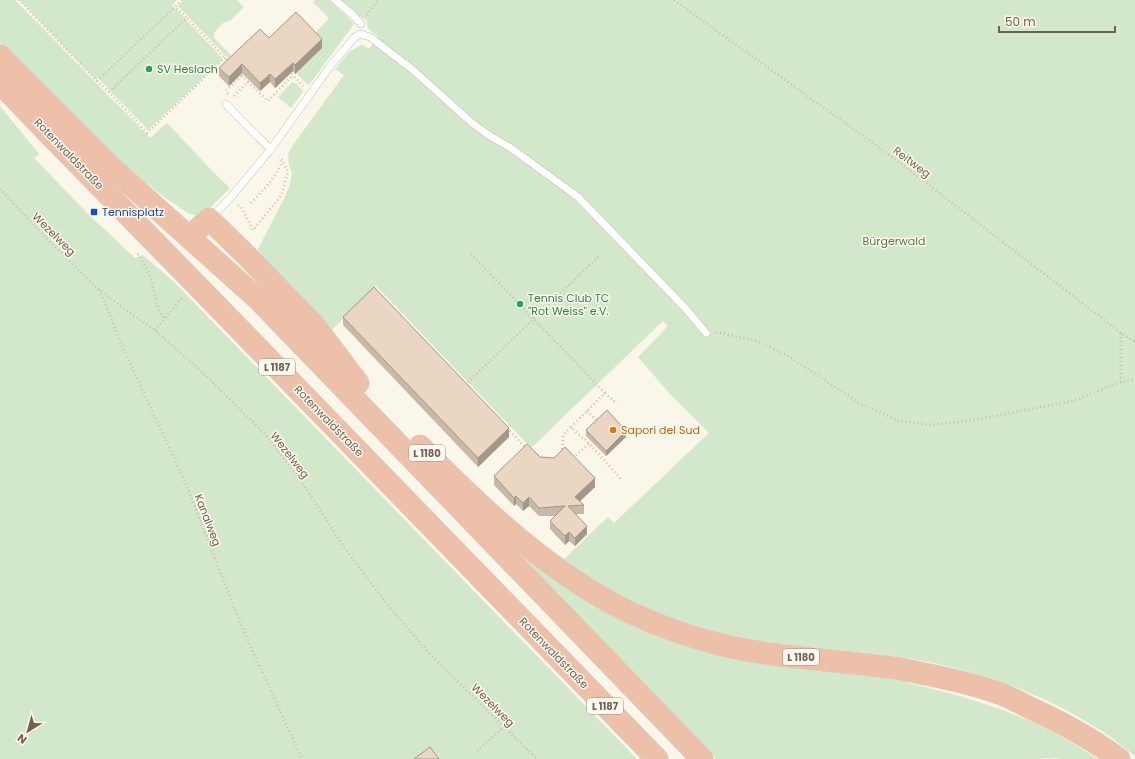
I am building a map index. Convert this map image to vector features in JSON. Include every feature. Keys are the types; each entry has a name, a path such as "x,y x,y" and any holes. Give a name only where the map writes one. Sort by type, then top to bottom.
{"highway":[{"name":"Rotenwaldstraße","path":"0,56 112,168 259,300 702,759"},
{"name":"Rotenwaldstraße","path":"0,83 656,759"},
{"path":"189,237 209,220 247,256 314,325 358,383"},
{"name":"L 1180","path":"310,353 358,383 441,468 504,526 560,571 586,588 626,610 668,628 708,641 747,650 896,668 949,679 1001,694 1079,732 1119,759"}],"lane":[{"path":"335,0 352,14 361,24"},
{"path":"209,220 231,197 271,149 331,65 355,37 360,34 370,37 413,70 472,123 490,136 511,148 578,197 686,309 706,333"},
{"path":"226,104 271,149"}],"path":[{"path":"19,0 97,81 110,92 147,132 225,58"},
{"path":"97,81 182,0"},
{"name":"Reitweg","path":"674,0 891,156 1135,342"},
{"path":"175,7 230,63 234,58"},
{"path":"110,92 187,18"},
{"path":"236,70 268,101 293,75 285,67"},
{"path":"242,75 226,91 232,98 248,82"},
{"path":"231,197 241,207 253,230 281,196 288,172 282,160 271,149"},
{"path":"251,203 279,170 282,160"},
{"name":"Wezelweg","path":"0,189 50,242 97,288 155,330 201,371 264,434 299,478 344,547 390,608 429,653 537,759"},
{"path":"471,254 617,404"},
{"path":"470,390 465,384 599,256"},
{"path":"142,261 150,275 155,291 158,310 164,319"},
{"name":"Kanalweg","path":"97,288 186,484 241,625 302,759"},
{"path":"155,330 183,296"},
{"path":"706,333 721,333 756,341 788,356 859,403 898,420 929,425 968,421 1073,401 1121,382 1135,379"},
{"path":"1121,382 1122,333"},
{"path":"562,454 563,435 606,393"},
{"path":"587,411 598,422"},
{"path":"503,424 530,452"},
{"path":"571,427 622,480"},
{"path":"571,460 589,444"},
{"path":"477,752 504,727"}],"green space":[{"path":"0,0 15,0 150,138 167,123 230,188 205,213 198,216 188,213 164,197 121,163 0,43"},
{"name":"SV Heslach","path":"20,0 177,0 172,5 223,59 148,130 98,78 96,80"},
{"path":"184,0 237,0 244,7 231,20 223,23 214,33 214,38 233,57 230,60 178,6"},
{"path":"315,0 329,0 354,24 308,85 296,73 322,48 312,37 329,18 313,2"},
{"name":"Bürgerwald","path":"341,0 1135,0 1135,756 1105,734 1073,714 1026,691 1001,682 924,661 879,654 762,641 706,629 669,617 633,602 599,584 563,560 608,517 614,523 709,433 671,395 638,357 668,326 663,321 531,448 376,286 329,333 258,249 284,199 290,184 292,173 289,165 288,154 344,75 335,69 349,52 361,45 369,49 378,37 367,27 367,21"},
{"path":"292,82 297,84 303,91 291,108 278,97"},
{"path":"0,106 39,154 34,158 87,213 135,258 143,255 173,281 637,759 0,759"},
{"path":"522,556 565,588 600,609 641,629 685,645 908,681 908,683 982,703 1030,721 1054,732 1097,759 716,759 522,558"}],"building":[{"path":"296,12 322,39 295,65 293,63 275,79 270,74 260,83 242,64 229,77 219,68 260,29 269,38"},
{"path":"374,287 509,428 478,458 343,317"},
{"path":"607,410 626,431 606,451 586,430"},
{"path":"527,444 540,457 554,458 565,447 595,478 575,497 584,505 568,506 587,526 575,538 569,532 565,536 550,521 565,506 539,508 529,497 523,503 516,496 514,498 494,476"},
{"path":"430,747 439,759 414,759"}],"place":[{"name":"SV Heslach","path":"149,69"},
{"name":"Tennisplatz","path":"94,212"},
{"name":"Tennis Club TC \"Rot Weiss\" e.V.","path":"520,304"},
{"name":"Sapori del Sud","path":"613,430"}]}
